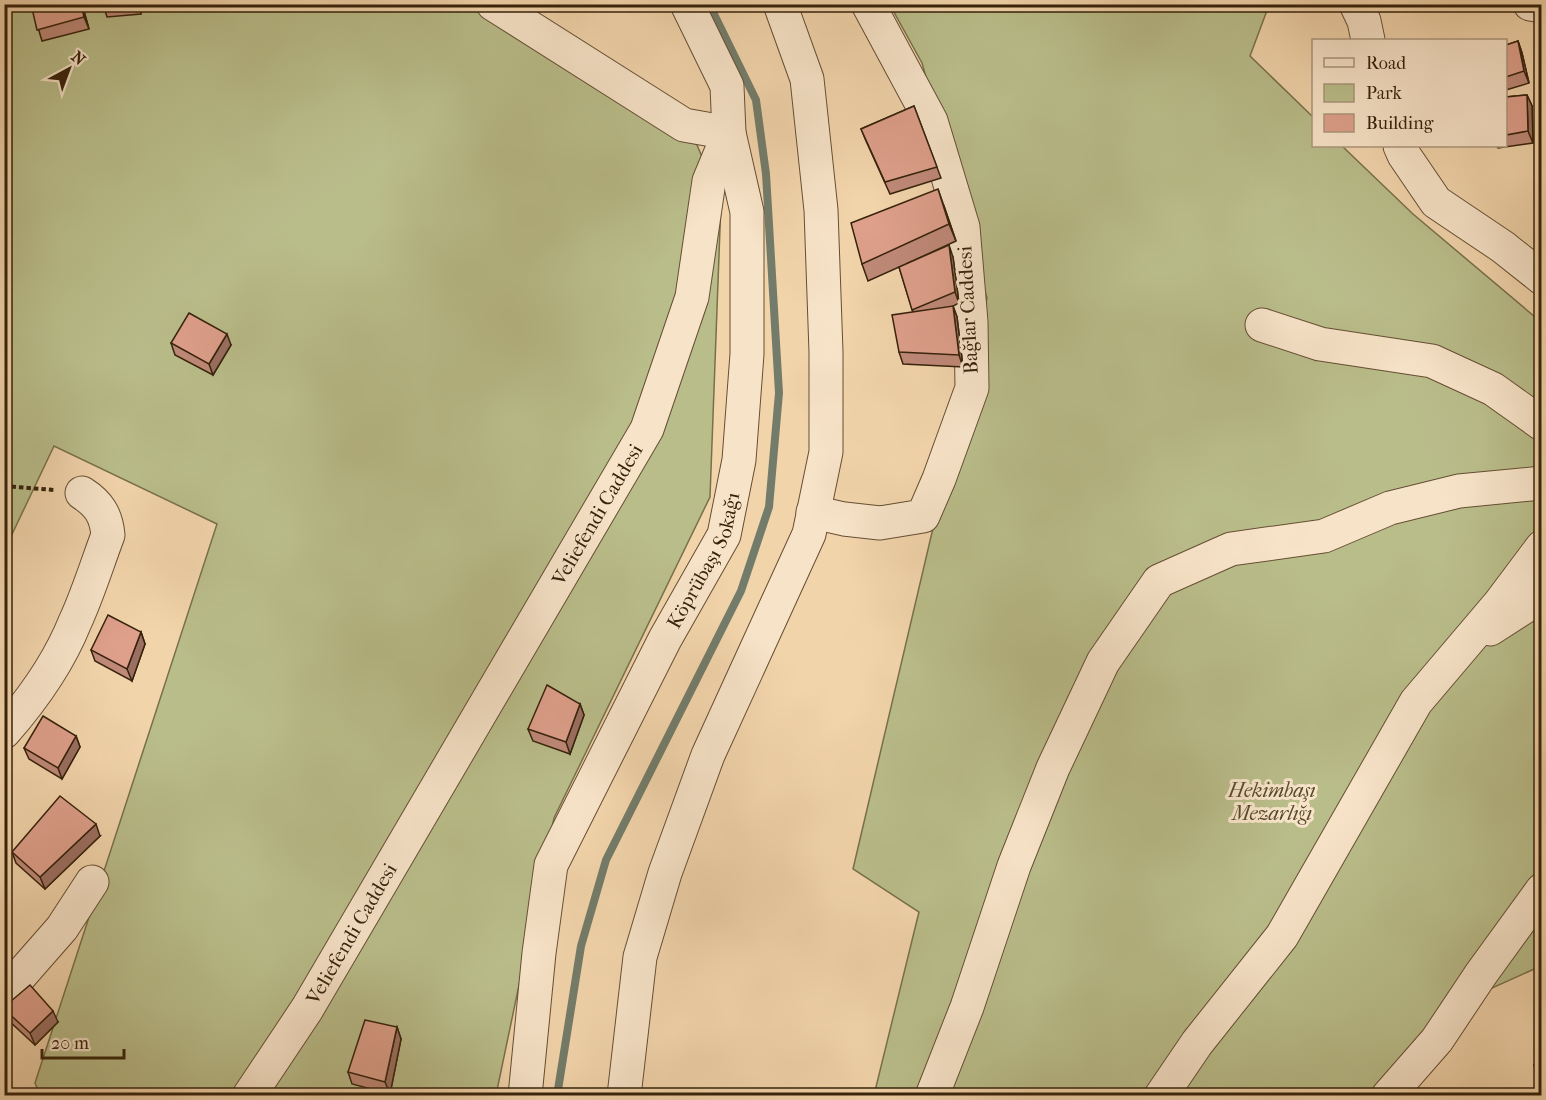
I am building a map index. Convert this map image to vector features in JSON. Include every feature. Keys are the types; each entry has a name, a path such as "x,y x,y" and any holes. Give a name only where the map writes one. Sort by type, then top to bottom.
{"street":[{"path":"493,4 684,125 729,133"},
{"name":"Köprübaşı Sokağı","path":"525,1095 539,953 551,865 665,639 724,535 739,460 747,354 747,212 729,133 727,86 687,4"},
{"path":"624,1095 640,957 665,873 708,755 809,534 826,452 826,352 821,210 807,79 780,4"},
{"name":"Bağlar Caddesi","path":"813,512 844,519 880,523 923,516 972,388 971,322 963,227 931,120 868,4"},
{"path":"1530,4 1542,6"},
{"path":"1361,5 1368,39"},
{"name":"Veliefendi Caddesi","path":"249,1095 307,1009 647,429 692,297 709,181 729,133"},
{"path":"1400,147 1436,202 1503,247 1542,278"},
{"path":"1262,325 1320,344 1432,361 1493,389 1542,424"},
{"path":"932,1095 967,1007 1014,866 1053,768 1103,662 1159,581 1231,549 1324,536 1390,508 1460,491 1542,483"},
{"path":"4,732 43,681 61,651 75,624 108,535 107,522 102,510 94,500 82,493"},
{"path":"1161,1095 1197,1043 1282,936 1416,702 1500,603 1542,547"},
{"path":"1466,644 1529,604 1542,601"},
{"path":"4,990 13,984 62,928 92,882"},
{"path":"1388,1095 1437,1040 1481,974 1542,890"}],"path":[{"path":"4,486 82,493"}],"green space":[{"path":"5,5 487,5 697,145 721,202 710,497 554,818 496,1095 40,1095 35,1083 217,524 54,446 5,549"},
{"name":"Hekimbaşı Mezarlığı","path":"890,5 1269,5 1250,56 1312,116 1312,147 1343,147 1413,214 1541,322 1541,966 1443,1010 1374,1095 874,1095 919,912 853,869 987,298 922,63"}],"building":[{"path":"31,4 81,4 84,17 37,30"},
{"path":"1518,41 1524,71 1507,77 1507,45"},
{"path":"1527,95 1528,131 1507,135 1507,97"},
{"path":"914,106 937,167 885,182 861,129"},
{"path":"938,189 949,224 862,264 851,223"},
{"path":"949,245 955,292 912,310 899,267"},
{"path":"953,306 959,355 899,352 892,315"},
{"path":"189,313 227,334 209,364 171,343"},
{"path":"108,615 141,632 127,669 91,650"},
{"path":"547,685 580,704 566,742 528,729"},
{"path":"43,716 76,736 58,768 24,748"},
{"path":"60,796 96,824 40,877 12,852"},
{"path":"30,985 53,1011 30,1033 4,1007"},
{"path":"365,1020 397,1027 385,1082 348,1072"},
{"path":"1542,1055 1542,1071 1534,1065"}],"waterway":[{"path":"557,1096 581,946 606,860 741,591 769,507 779,393 766,174 756,100 709,4"}]}
